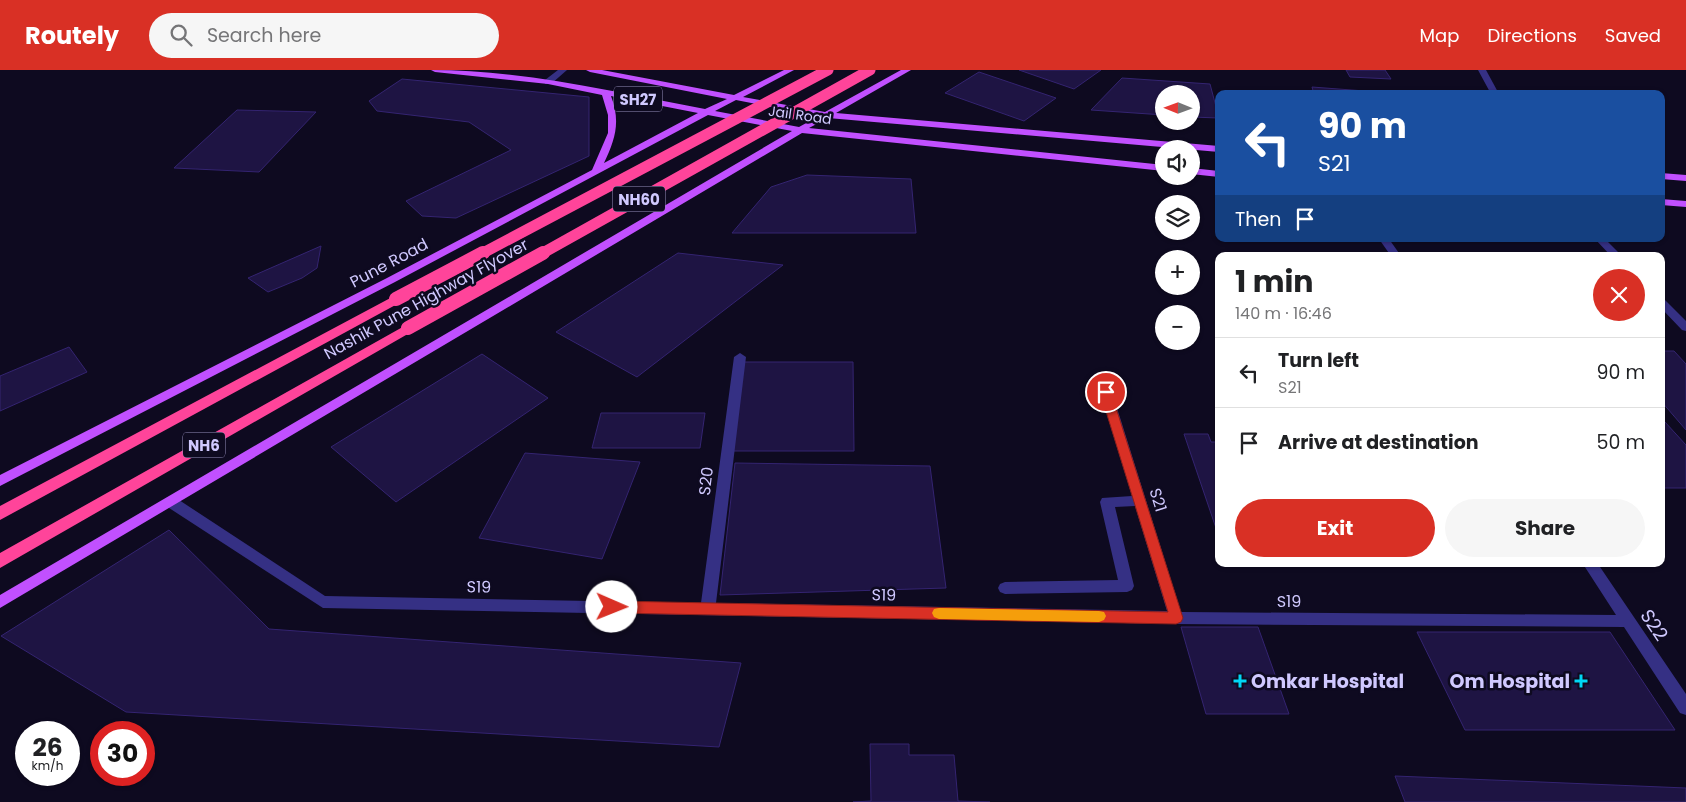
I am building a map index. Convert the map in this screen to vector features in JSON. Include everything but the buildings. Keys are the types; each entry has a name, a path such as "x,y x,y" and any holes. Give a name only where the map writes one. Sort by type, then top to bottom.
{"highway":[{"name":"Nashik Pune Highway Flyover","path":"0,514 828,70"},
{"name":"Nashik Pune Highway Flyover","path":"0,561 408,328 870,70"}],"main road":[{"name":"Jail Road","path":"434,70 548,82 800,130 1155,167"},
{"name":"Jail Road","path":"592,70 826,115 1215,148"},
{"name":"Pune Road","path":"0,481 383,284 790,70"},
{"path":"0,602 800,130 906,70"},
{"path":"595,172 611,139 614,126 610,102 605,92"},
{"path":"1200,172 1215,174"},
{"path":"1665,176 1686,178"},
{"path":"1665,202 1686,204"}],"street":[{"path":"548,82 563,70"},
{"path":"1482,70 1493,90"},
{"path":"1603,242 1613,252"},
{"path":"1665,306 1686,327"},
{"name":"S20","path":"708,609 740,358"},
{"name":"S21","path":"1106,392 1176,618"},
{"path":"1005,588 1127,586 1107,502 1140,501"},
{"name":"S19","path":"171,502 323,602 1176,618 1627,621"},
{"name":"S22","path":"1592,567 1686,708"}],"slow traffic":[{"path":"939,613 1099,616"}],"place":[{"name":"Omkar Hospital","path":"1240,681"},
{"name":"Om Hospital","path":"1581,681"}],"route":[{"path":"612,607 1176,618 1106,392"}]}
